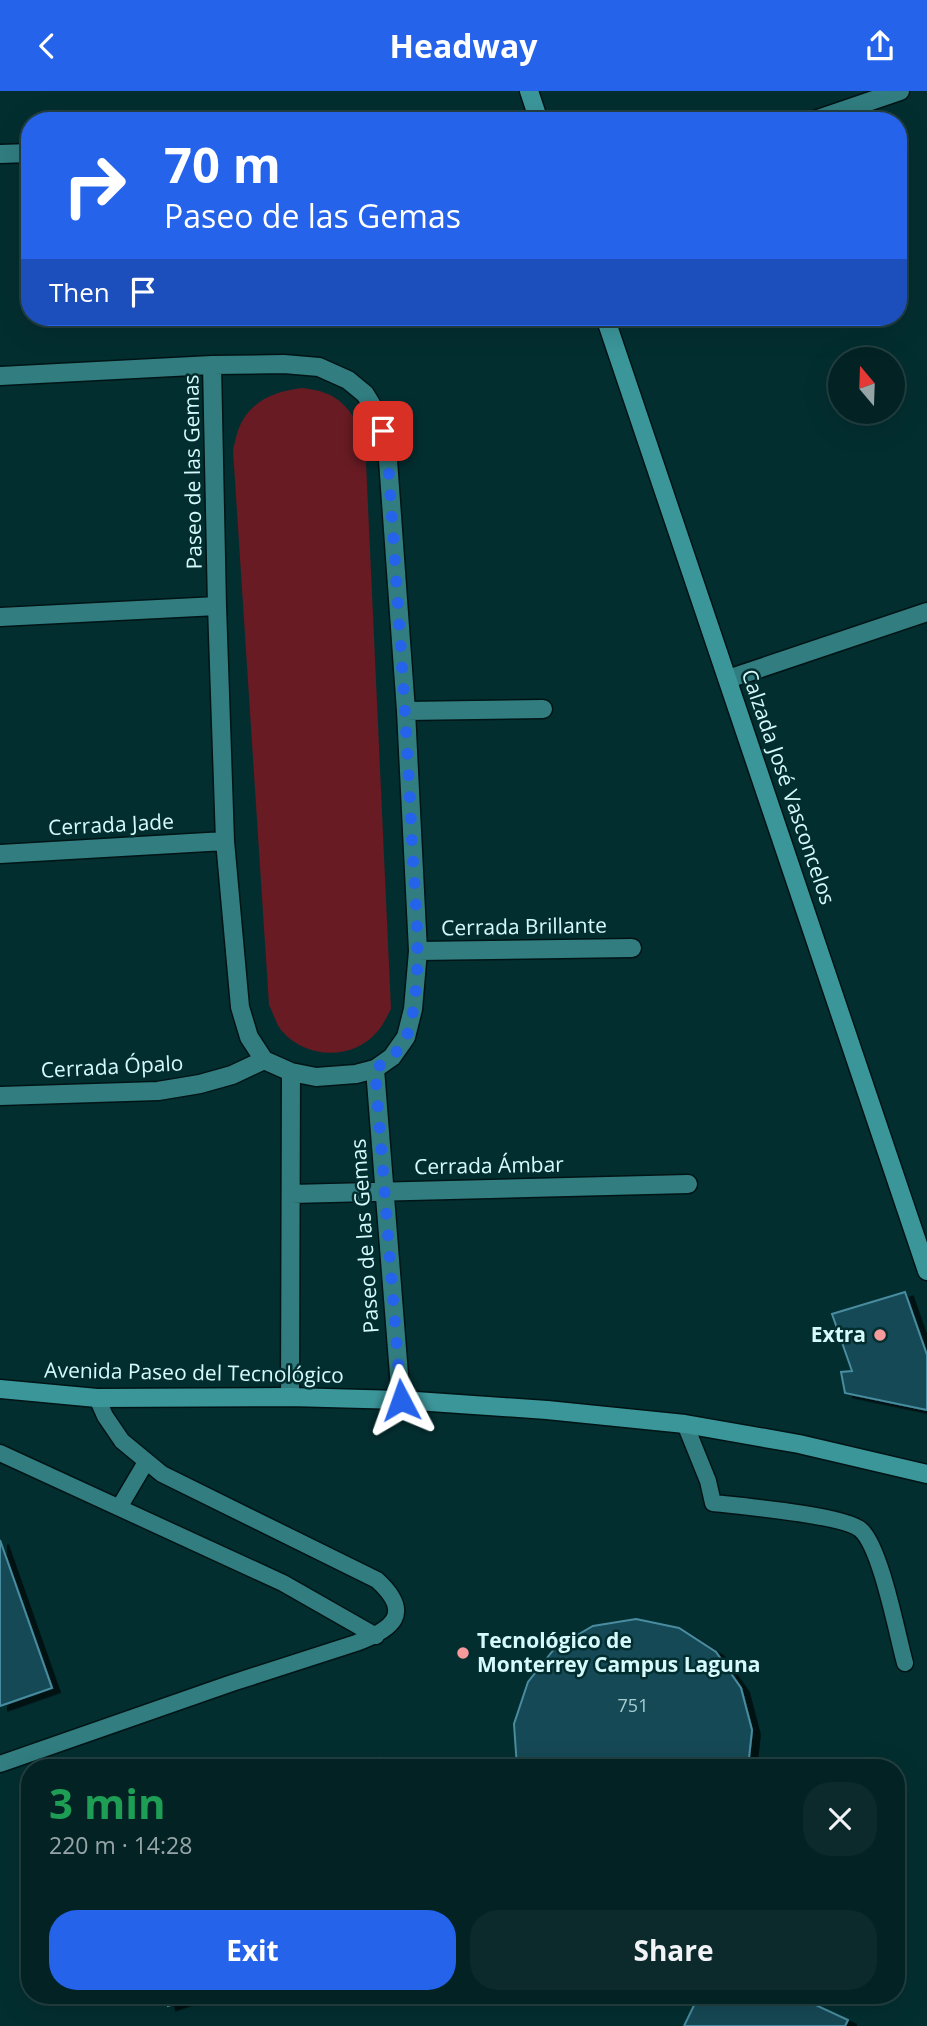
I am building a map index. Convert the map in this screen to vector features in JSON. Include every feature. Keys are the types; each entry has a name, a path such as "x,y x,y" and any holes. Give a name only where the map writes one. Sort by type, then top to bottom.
{"main road":[{"path":"529,91 536,112"},
{"name":"Calzada José Vasconcelos","path":"609,326 927,1271"},
{"name":"Avenida Paseo del Tecnológico","path":"0,1389 97,1398 290,1397 401,1400 547,1410 685,1424 799,1444 927,1474"}],"street":[{"path":"838,112 900,91"},
{"path":"0,154 21,153"},
{"name":"Paseo de las Gemas","path":"264,1061 249,1037 240,1007 225,841 212,365 284,364 320,367 348,380 365,394 379,417 387,446 406,711 418,951 413,1009 406,1037 392,1057 375,1069 401,1400"},
{"path":"0,376 212,365"},
{"path":"0,617 217,606"},
{"path":"728,679 927,612"},
{"path":"406,711 543,709"},
{"name":"Cerrada Jade","path":"0,854 225,841"},
{"name":"Cerrada Brillante","path":"418,951 632,948"},
{"path":"264,1061 291,1072 317,1077 342,1076 375,1069"},
{"name":"Cerrada Ópalo","path":"0,1096 158,1091 211,1081 264,1061"},
{"path":"290,1397 291,1072"},
{"name":"Cerrada Ámbar","path":"291,1194 688,1184"}],"lane":[{"path":"0,1765 232,1683 376,1636 395,1618 397,1605 390,1592 377,1580 162,1474 145,1462 122,1441 105,1416 97,1398"},
{"path":"685,1424 708,1481 713,1503 758,1507 848,1522 862,1531 876,1554 905,1663"},
{"path":"0,1453 283,1583 376,1636"},
{"path":"120,1506 145,1462"}],"shaded area":[{"path":"302,388 332,396 345,406 355,419 365,441 391,1009 379,1030 367,1041 355,1048 329,1053 303,1047 291,1040 279,1027 269,1005 233,450 244,419 257,404 273,395"}],"building":[{"name":"Extra","path":"905,1292 927,1355 927,1410 845,1393 841,1372 852,1371 832,1314"},
{"path":"0,1540 52,1688 0,1706"},
{"path":"636,1619 679,1628 716,1652 741,1688 752,1730 749,1759 516,1759 514,1724 528,1682 555,1648 593,1626"},
{"path":"695,2004 813,2004 848,2020 845,2026 684,2026"}],"place":[{"name":"Extra","path":"880,1335"},
{"name":"Tecnológico de Monterrey Campus Laguna","path":"463,1653"}],"route":[{"path":"383,431 387,446 406,711 418,951 413,1009 406,1037 392,1057 375,1069 401,1400"}]}
